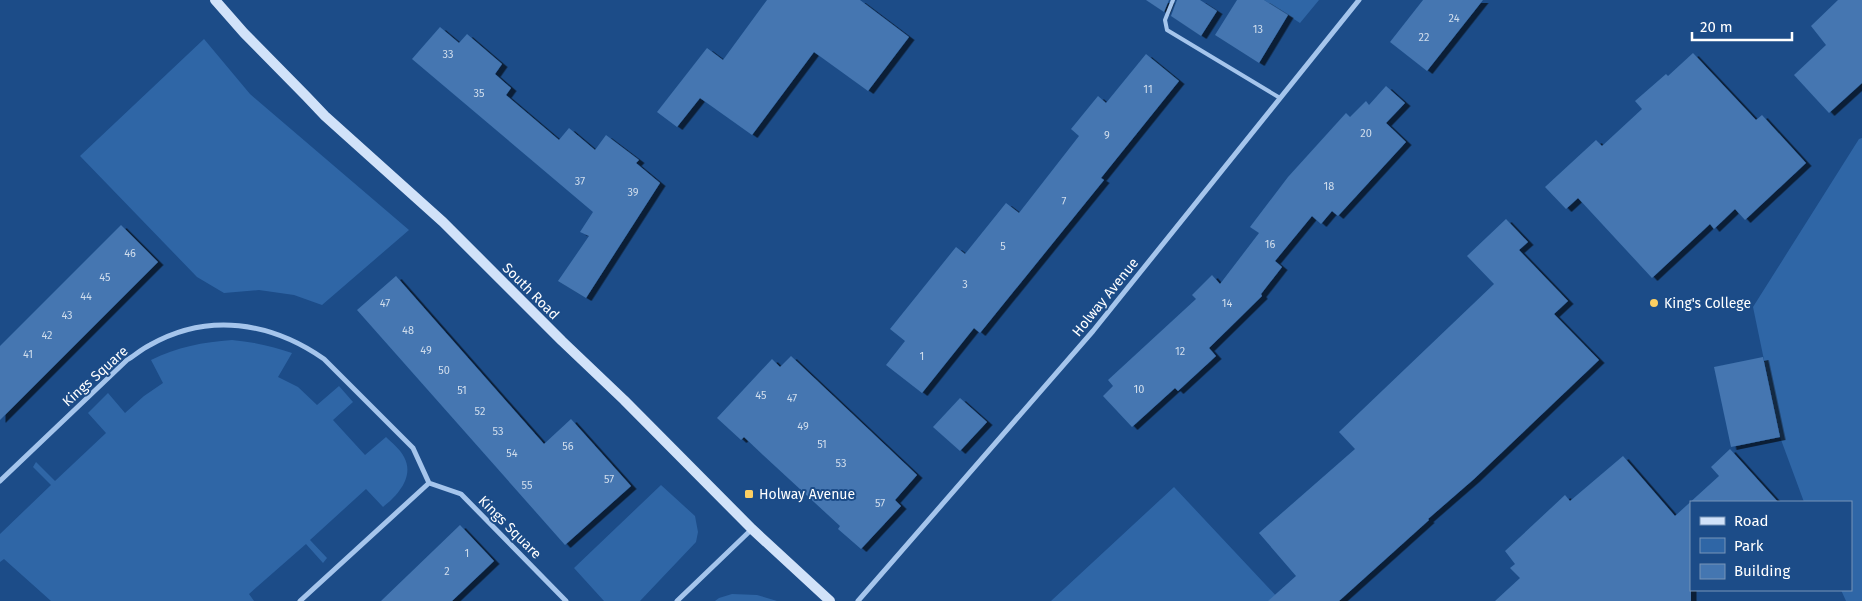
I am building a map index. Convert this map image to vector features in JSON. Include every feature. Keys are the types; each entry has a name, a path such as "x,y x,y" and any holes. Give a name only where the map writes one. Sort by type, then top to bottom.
{"main road":[{"name":"South Road","path":"215,0 324,116 444,222 752,529 830,601"}],"street":[{"name":"Holway Avenue","path":"858,601 1093,331 1359,0"},
{"name":"Kings Square","path":"0,481 127,360 150,344 180,332 221,326 261,329 287,337 307,347 324,359 412,448 429,483 461,494 566,601"},
{"path":"300,601 429,483"},
{"path":"677,601 752,529"}],"lane":[{"path":"1173,0 1165,20 1167,30 1280,98"}],"green space":[{"path":"1264,0 1319,0 1300,23"},
{"path":"204,39 250,94 409,230 322,305 294,295 259,290 224,293 197,277 80,156"},
{"path":"1862,138 1862,601 1846,601 1841,591 1852,591 1852,501 1804,501 1780,437 1753,307 1859,139"},
{"path":"232,340 277,348 292,353 278,377 298,387 317,405 339,386 353,402 333,420 365,455 386,437 398,449 407,464 406,479 399,492 383,507 366,489 310,540 327,558 323,563 306,544 249,594 254,601 51,601 4,559 0,562 0,534 51,485 33,467 36,462 55,481 106,433 88,413 108,393 125,413 144,396 163,383 151,360 190,346"},
{"path":"661,485 695,516 698,532 696,542 640,601 604,601 574,568"},
{"path":"1174,487 1281,601 1051,601"},
{"path":"732,594 757,595 777,601 715,601"}],"building":[{"path":"767,0 860,0 909,37 868,91 814,52 752,135 700,98 677,127 657,112 707,48 723,60"},
{"path":"1146,0 1169,0 1164,12"},
{"path":"1177,0 1200,0 1217,11 1201,36 1171,16"},
{"path":"1237,0 1264,0 1288,15 1259,63 1215,35"},
{"path":"1423,0 1483,0 1427,71 1390,42"},
{"path":"1838,0 1862,0 1862,83 1829,113 1794,75 1826,45 1811,26"},
{"path":"440,27 459,43 467,34 502,64 495,74 511,88 506,95 559,140 569,128 595,150 606,135 639,160 636,163 660,183 586,298 558,281 589,236 580,232 593,212 412,59"},
{"path":"1693,53 1756,120 1762,115 1806,163 1745,220 1735,209 1714,229 1710,224 1652,278 1578,198 1566,209 1545,187 1596,140 1602,146 1642,109 1635,101 1666,74 1668,76"},
{"path":"1146,54 1179,81 1101,178 1104,180 980,333 974,328 922,393 886,365 905,341 890,329 956,247 965,254 1006,203 1019,213 1079,136 1071,129 1098,96 1106,103"},
{"path":"1386,86 1405,103 1386,123 1406,142 1338,216 1332,211 1321,224 1312,216 1275,261 1282,267 1261,294 1262,296 1209,348 1216,356 1178,391 1175,388 1132,427 1103,396 1113,386 1108,380 1196,299 1192,295 1212,275 1220,284 1259,233 1250,227 1288,177 1346,113 1350,117 1366,101 1369,105"},
{"path":"1506,219 1528,242 1519,250 1568,301 1554,314 1599,360 1474,479 1339,601 1268,601 1296,576 1259,533 1355,449 1339,432 1494,284 1467,256"},
{"path":"121,225 158,262 0,420 0,346"},
{"path":"396,276 544,444 571,419 631,486 565,545 357,310"},
{"path":"791,356 917,475 895,500 901,506 861,549 838,529 840,526 744,437 741,440 717,418 772,359 780,367"},
{"path":"1763,357 1780,437 1731,447 1714,367"},
{"path":"960,398 987,422 960,451 933,427"},
{"path":"1730,449 1777,501 1692,501 1719,476 1711,467"},
{"path":"1623,456 1675,516 1690,502 1691,601 1495,601 1520,578 1510,568 1515,564 1505,551 1565,495 1570,501"},
{"path":"460,525 494,561 452,601 381,601"}],"place":[{"name":"King's College","path":"1654,303"},
{"name":"Holway Avenue","path":"749,494"}]}
